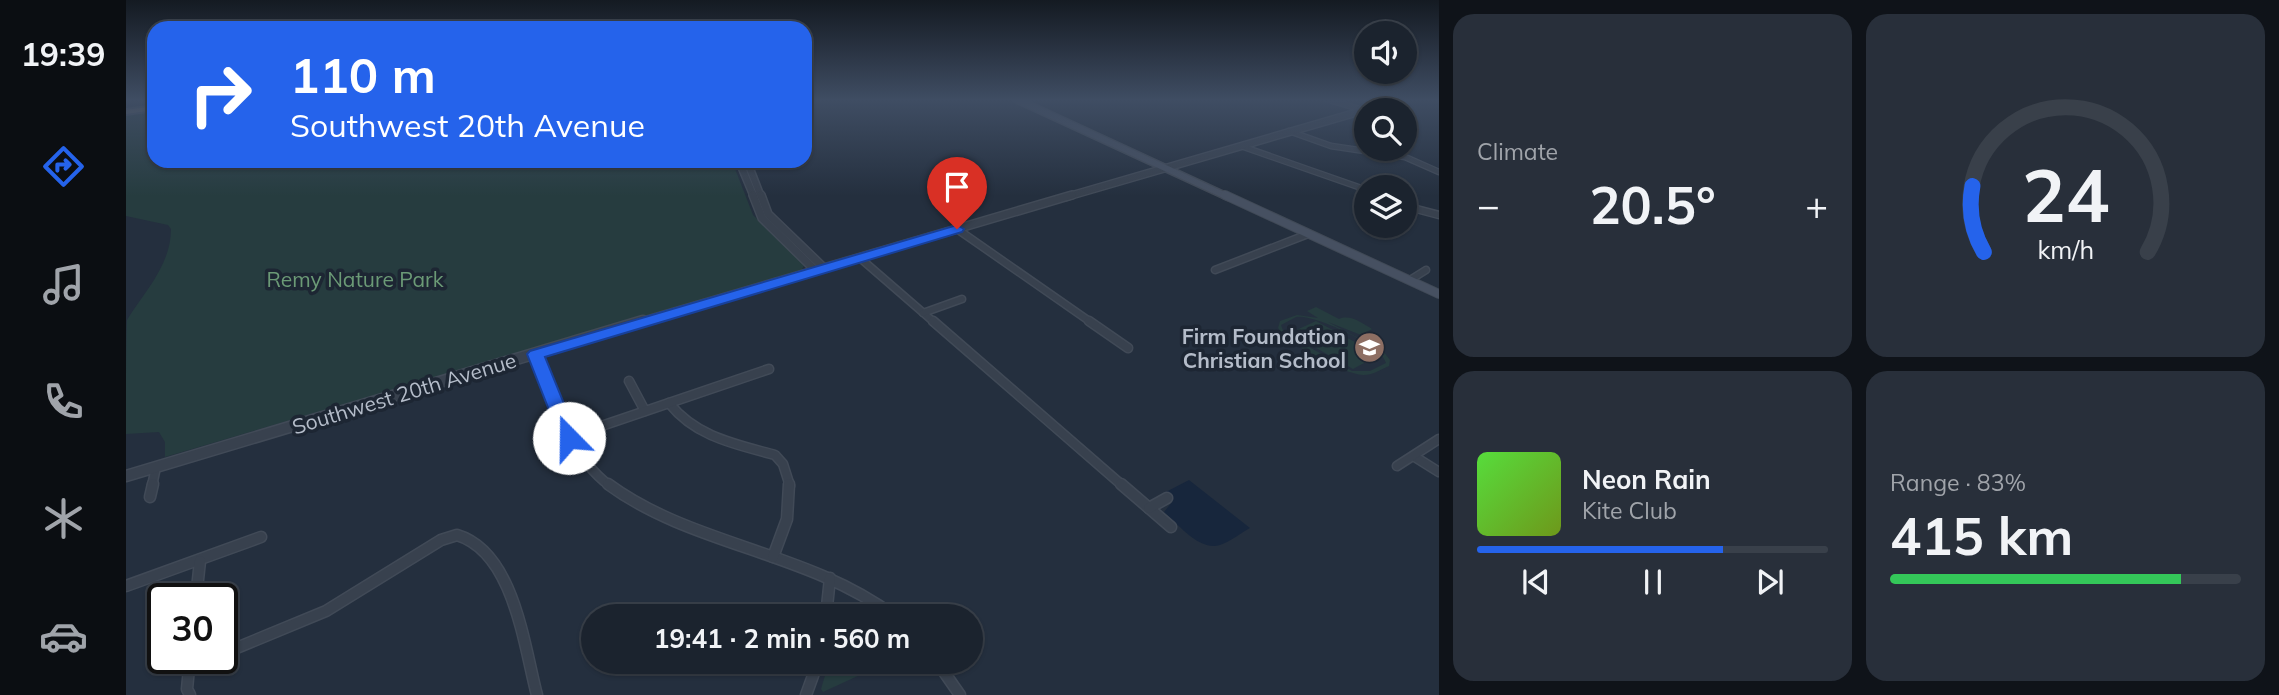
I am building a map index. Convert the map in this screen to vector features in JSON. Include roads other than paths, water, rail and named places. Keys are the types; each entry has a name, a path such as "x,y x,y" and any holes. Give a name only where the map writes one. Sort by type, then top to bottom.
{"main road":[{"path":"1088,131 1439,294"}],"street":[{"name":"Southwest 20th Avenue","path":"126,476 1288,131"},
{"path":"1290,131 1331,146 1405,157 1439,172"},
{"path":"1241,146 1354,185"},
{"path":"743,168 755,192"},
{"path":"749,168 762,218 819,269"},
{"path":"1417,209 1439,215"},
{"path":"957,229 1128,348"},
{"path":"1214,270 1308,233"},
{"path":"860,258 1171,527"},
{"path":"1410,280 1426,270"},
{"path":"923,313 962,299"},
{"path":"536,354 569,438 590,468 631,500 658,514 830,579 877,604"},
{"path":"569,438 769,369"},
{"path":"629,381 645,411"},
{"path":"669,403 681,420 696,430 775,455 783,460 787,468 788,519 783,538 773,557"},
{"path":"1397,466 1415,457 1439,439"},
{"path":"1415,457 1439,472"},
{"path":"150,497 156,467"},
{"path":"1149,508 1167,498"},
{"path":"238,647 327,611 441,540 456,535 467,538 502,573 509,587 537,695"},
{"path":"126,586 261,537"},
{"path":"198,583 200,561"},
{"path":"827,604 830,579"},
{"path":"188,674 187,689 190,695"},
{"path":"806,695 814,674"},
{"path":"945,674 960,695"}],"water":[{"path":"1189,480 1250,528 1220,545 1204,544 1190,536 1164,512 1172,502 1162,494"}],"place":[{"name":"Firm Foundation Christian School","path":"1369,348"}],"park label":[{"name":"Remy Nature Park","path":"355,279"}]}
